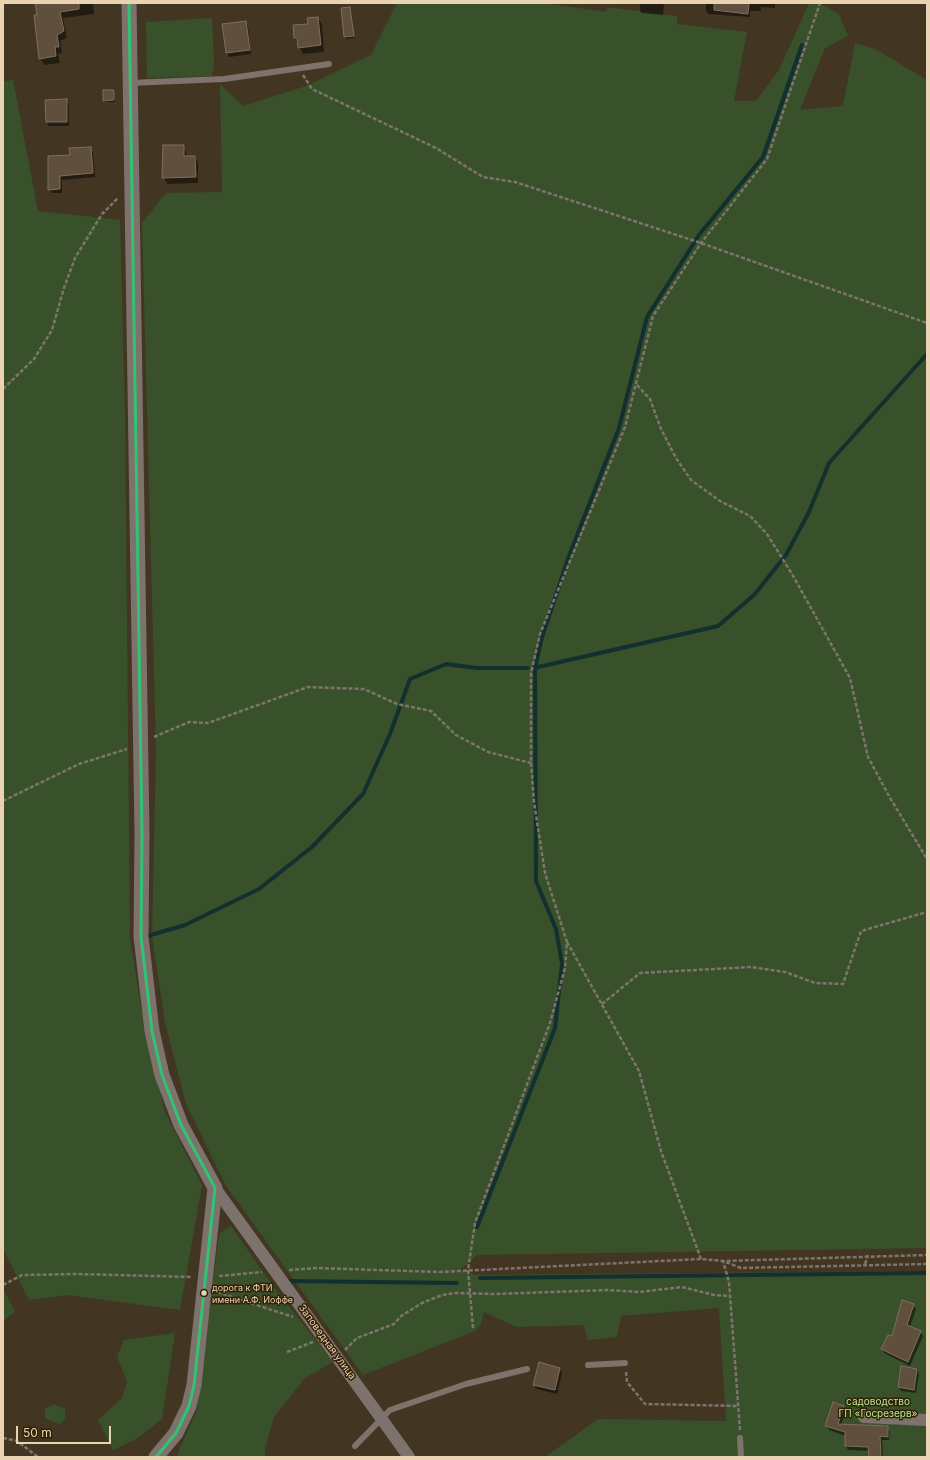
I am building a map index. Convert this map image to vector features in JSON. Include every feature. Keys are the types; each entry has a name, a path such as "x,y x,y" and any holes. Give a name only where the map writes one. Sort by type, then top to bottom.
{"street":[{"name":"Заповедная улица","path":"129,3 130,186 140,744 141,937 152,1031 162,1075 181,1125 215,1188 409,1457"},
{"path":"156,1457 176,1433 189,1406 194,1385 215,1188"},
{"path":"864,1417 927,1420"}],"lane":[{"path":"130,83 224,79 329,64"},
{"path":"588,1365 625,1363"},
{"path":"355,1446 390,1410 466,1384 527,1369"},
{"path":"740,1438 741,1457"}],"path":[{"path":"701,1259 661,1150 639,1071 567,942 545,873 534,802 531,763 531,673 540,634 625,427 637,385 653,316 702,244 767,159 820,3"},
{"path":"298,68 312,89 436,148 483,177 515,182 698,242 927,323"},
{"path":"3,389 34,359 52,330 74,258 102,214 130,186"},
{"path":"637,385 650,399 661,429 676,458 691,480 720,501 750,516 767,534 792,574 850,678 868,757 888,796 927,860"},
{"path":"3,800 79,764 140,744 172,728 189,722 208,723 308,687 364,689 397,704 431,711 456,735 488,752 531,763"},
{"path":"602,1004 640,973 751,967 784,972 815,983 843,984 861,931 927,912"},
{"path":"473,1328 468,1270 475,1223 550,1023 565,968 567,942"},
{"path":"3,1285 22,1275 78,1274 204,1283 276,1271 317,1268 439,1272 701,1259 723,1261 868,1255 927,1255"},
{"path":"865,1264 868,1255"},
{"path":"723,1261 741,1268 865,1264 927,1264"},
{"path":"723,1261 729,1282 740,1438"},
{"path":"204,1283 314,1324"},
{"path":"337,1356 357,1338 394,1324 401,1316 422,1303 442,1295 456,1293 471,1295 607,1290 640,1292 682,1287 714,1295 730,1296"},
{"path":"287,1352 324,1338"},
{"path":"625,1363 626,1382 645,1404 738,1406"},
{"path":"3,1438 17,1441 36,1453 38,1457"}],"green space":[{"name":"садоводство ГП «Госрезерв»","path":"397,3 544,3 606,12 607,7 677,16 677,24 747,32 734,101 756,101 779,70 809,3 819,3 839,14 848,36 825,48 800,110 843,106 855,43 875,49 927,80 927,1248 477,1255 460,1270 475,1275 927,1271 927,1457 545,1457 598,1419 726,1421 719,1308 621,1316 617,1337 588,1340 584,1325 516,1327 484,1312 481,1324 475,1331 363,1375 226,1186 186,1104 165,1022 152,936 156,750 142,223 166,193 222,192 220,84 243,106 306,86 371,55"},
{"path":"212,18 214,62 212,76 147,78 146,22"},
{"path":"13,80 38,211 120,220 125,412 130,938 144,1026 165,1112 202,1185 180,1310 67,1295 29,1300 3,1249 3,82"},
{"path":"231,1226 273,1286 333,1362 305,1378 274,1417 265,1448 265,1457 176,1457 197,1410 219,1234"},
{"path":"3,1288 15,1312 3,1321"},
{"path":"175,1333 162,1419 136,1439 113,1450 98,1420 122,1398 127,1381 117,1357 124,1340"},
{"path":"54,1404 65,1409 65,1419 59,1424 45,1418 45,1409"}],"building":[{"path":"35,3 79,3 79,9 60,12 64,31 57,35 59,47 55,47 56,56 39,59 34,15 37,15"},
{"path":"714,3 749,3 748,14 714,10"},
{"path":"350,7 354,36 344,37 341,8"},
{"path":"318,17 321,45 298,48 297,38 294,38 293,25 308,24 307,18"},
{"path":"246,21 250,50 226,53 222,24"},
{"path":"103,90 114,90 114,100 103,101"},
{"path":"67,99 67,122 46,122 45,100"},
{"path":"163,145 184,145 184,156 195,156 196,177 162,178"},
{"path":"91,147 93,173 60,176 60,189 48,190 48,156 70,155 69,148"},
{"path":"902,1300 914,1304 907,1325 921,1331 908,1362 881,1349 888,1335 892,1336"},
{"path":"539,1362 560,1368 555,1390 533,1385"},
{"path":"901,1366 917,1369 914,1390 898,1387"},
{"path":"833,1402 844,1406 838,1424 888,1426 888,1437 880,1436 881,1457 869,1457 868,1447 845,1446 845,1432 825,1426"}],"waterway":[{"path":"477,1227 555,1028 562,964 556,929 536,881 535,668 542,637 569,556 619,428 647,317 699,235 763,157 802,45"},
{"path":"534,668 718,626 754,595 786,555 809,512 829,463 927,354"},
{"path":"144,937 185,925 259,889 312,847 363,794 390,734 410,679 446,664 477,668 528,668"},
{"path":"480,1278 927,1273"},
{"path":"287,1281 457,1283"}],"transit line":[{"path":"129,3 142,834 141,937 152,1031 162,1075 181,1125 215,1188"},
{"path":"156,1457 176,1433 189,1406 194,1385 215,1188"}],"place":[{"name":"дорога к ФТИ имени А.Ф. Иоффе","path":"204,1293"}]}
